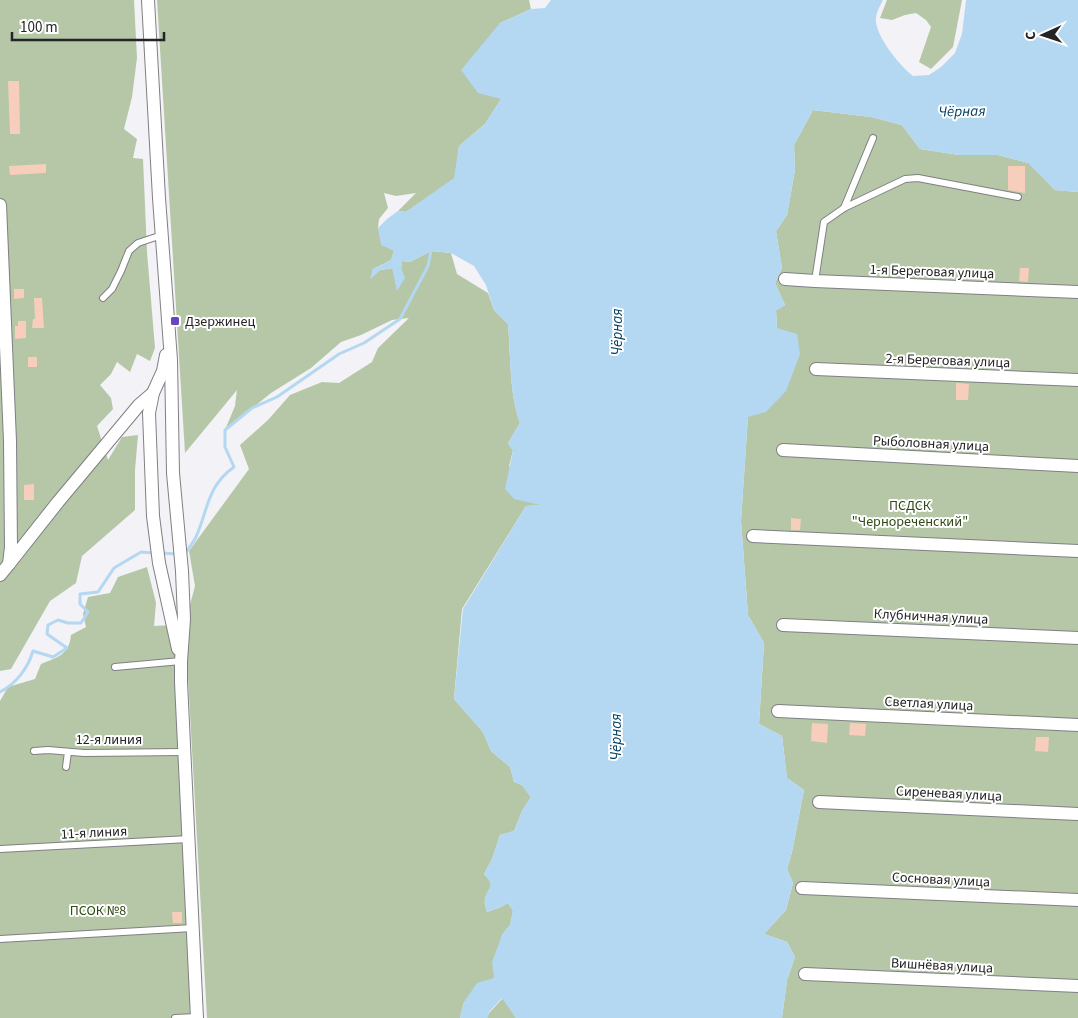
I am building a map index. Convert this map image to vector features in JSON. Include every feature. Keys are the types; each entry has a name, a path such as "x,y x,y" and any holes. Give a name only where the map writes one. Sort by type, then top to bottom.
{"street":[{"path":"148,0 171,360 173,473 182,571 184,619 180,662 197,1017"},
{"path":"0,205 8,517 5,566"},
{"name":"1-я Береговая улица","path":"785,279 1078,292"},
{"path":"168,336 163,371 153,393 149,413 154,531 180,662"},
{"name":"2-я Береговая улица","path":"816,370 1078,380"},
{"path":"0,575 5,566 139,405 153,393"},
{"name":"Рыболовная улица","path":"783,450 1078,466"},
{"path":"753,536 1078,550"},
{"name":"Клубничная улица","path":"783,625 1078,638"},
{"name":"Светлая улица","path":"778,711 1078,724"},
{"name":"Сиреневая улица","path":"819,802 1078,814"},
{"name":"Сосновая улица","path":"802,888 1078,900"},
{"name":"Вишнёвая улица","path":"805,974 1078,986"}],"lane":[{"path":"844,208 873,138"},
{"path":"815,281 824,222 844,208 905,179 918,178 1018,197"},
{"path":"103,298 112,289 129,251 138,243 162,235"},
{"path":"115,667 180,662"},
{"name":"12-я линия","path":"34,751 184,752"},
{"path":"66,767 68,752"},
{"name":"11-я линия","path":"0,850 189,839"},
{"path":"0,939 194,928"},
{"path":"175,1018 197,1017"}],"green space":[{"path":"0,0 134,0 137,58 132,97 124,129 137,139 133,158 143,159 147,252 155,348 150,361 137,354 130,372 117,362 111,374 100,385 111,398 113,409 97,426 108,460 122,437 138,435 135,470 135,510 82,556 76,583 50,601 11,669 0,671"},
{"path":"157,0 529,0 531,9 500,23 501,99 485,124 459,146 455,178 406,212 398,211 416,193 396,196 384,193 388,208 379,219 378,228 394,251 391,260 373,269 371,278 380,270 393,268 397,290 404,278 401,268 402,261 410,262 431,251 451,253 457,274 488,293 494,310 508,324 512,387 520,423 508,443 513,451 509,466 542,505 526,506 462,609 454,699 483,732 491,751 510,767 514,782 522,785 531,797 522,811 514,831 500,835 492,859 484,874 491,884 485,901 487,912 508,903 513,911 510,925 502,935 494,978 464,1002 460,1018 207,1018 185,624 195,586 189,551 249,469 240,445 268,420 290,395 322,382 339,383 372,362 378,348 409,318 392,320 341,342 311,368 271,393 225,430 235,406 237,390 185,453"},
{"path":"887,0 962,0 953,47 931,69 919,62 931,27 926,20 916,13 892,20 880,18"},
{"name":"ПСДСК \"Чернореченский\"","path":"813,110 871,117 902,125 920,149 959,155 998,155 1029,163 1055,190 1078,192 1078,1018 782,1018 787,980 795,957 787,942 764,934 786,910 793,883 787,869 804,790 787,778 782,736 759,724 764,643 748,615 741,521 748,416 766,411 777,328 776,310 785,305 775,283 782,268 776,231 787,215 795,170 794,145"},
{"name":"ПСОК №8","path":"147,567 156,603 154,626 176,625 203,1018 0,1018 0,701 8,687 35,679 41,664 62,654 68,647 71,635 86,627 83,614 88,597 110,593 118,577"},
{"path":"503,998 516,1018 487,1018 489,1013"}],"water":[{"name":"Чёрная","path":"551,0 883,0 876,16 878,29 890,52 913,76 929,75 941,67 955,53 962,34 966,0 1078,0 1078,192 1055,190 1028,163 998,155 959,155 920,149 902,125 871,117 813,110 794,145 795,170 787,215 776,231 782,268 775,283 785,305 776,311 777,328 797,334 800,354 786,391 766,412 748,417 741,521 748,615 764,643 759,724 782,736 787,778 804,790 787,869 793,883 786,910 764,934 787,942 795,957 787,980 782,1018 516,1018 502,998 489,1012 487,1018 460,1018 464,1002 477,983 494,978 492,962 502,935 510,925 513,911 508,903 487,912 485,901 491,885 484,874 492,859 500,835 514,831 522,811 531,797 522,785 514,782 510,767 491,751 483,732 454,699 463,609 526,506 540,505 514,499 505,489 513,451 508,443 520,423 512,387 508,324 494,310 486,285 474,266 451,253 431,251 410,262 402,261 401,268 405,278 397,291 392,268 380,270 370,279 373,269 391,260 394,251 381,245 378,228 398,211 406,212 454,178 459,146 485,124 501,99 478,93 461,70 500,23 531,9 545,8"}],"building":[{"path":"8,81 19,81 20,134 10,134"},
{"path":"46,164 46,173 10,175 9,166"},
{"path":"1008,166 1025,166 1025,193 1008,190"},
{"path":"1020,268 1029,268 1028,282 1019,281"},
{"path":"14,289 24,289 24,298 14,299"},
{"path":"34,298 42,298 44,328 32,328 33,319 35,319"},
{"path":"18,321 26,321 26,338 15,339 15,326 18,326"},
{"path":"28,357 37,357 37,367 28,367"},
{"path":"956,383 969,384 968,400 956,400"},
{"path":"34,484 34,500 24,500 24,485"},
{"path":"791,518 801,519 800,530 791,530"},
{"path":"812,723 828,724 827,743 811,741"},
{"path":"850,723 866,724 865,736 849,735"},
{"path":"1036,737 1049,737 1048,752 1035,751"},
{"path":"172,912 182,912 182,923 173,923"}],"waterway":[{"path":"185,554 196,537 213,490 225,474 234,467 225,447 225,430 252,408 277,397 339,354 364,343 400,319 428,266 431,251"},
{"path":"0,692 21,675 33,651 53,657 67,648 47,634 48,625 58,620 68,623 81,623 88,612 80,604 80,594 98,592 114,568 141,552 154,553"},
{"path":"160,553 177,554"}],"place":[{"name":"Дзержинец","path":"175,321"}]}
